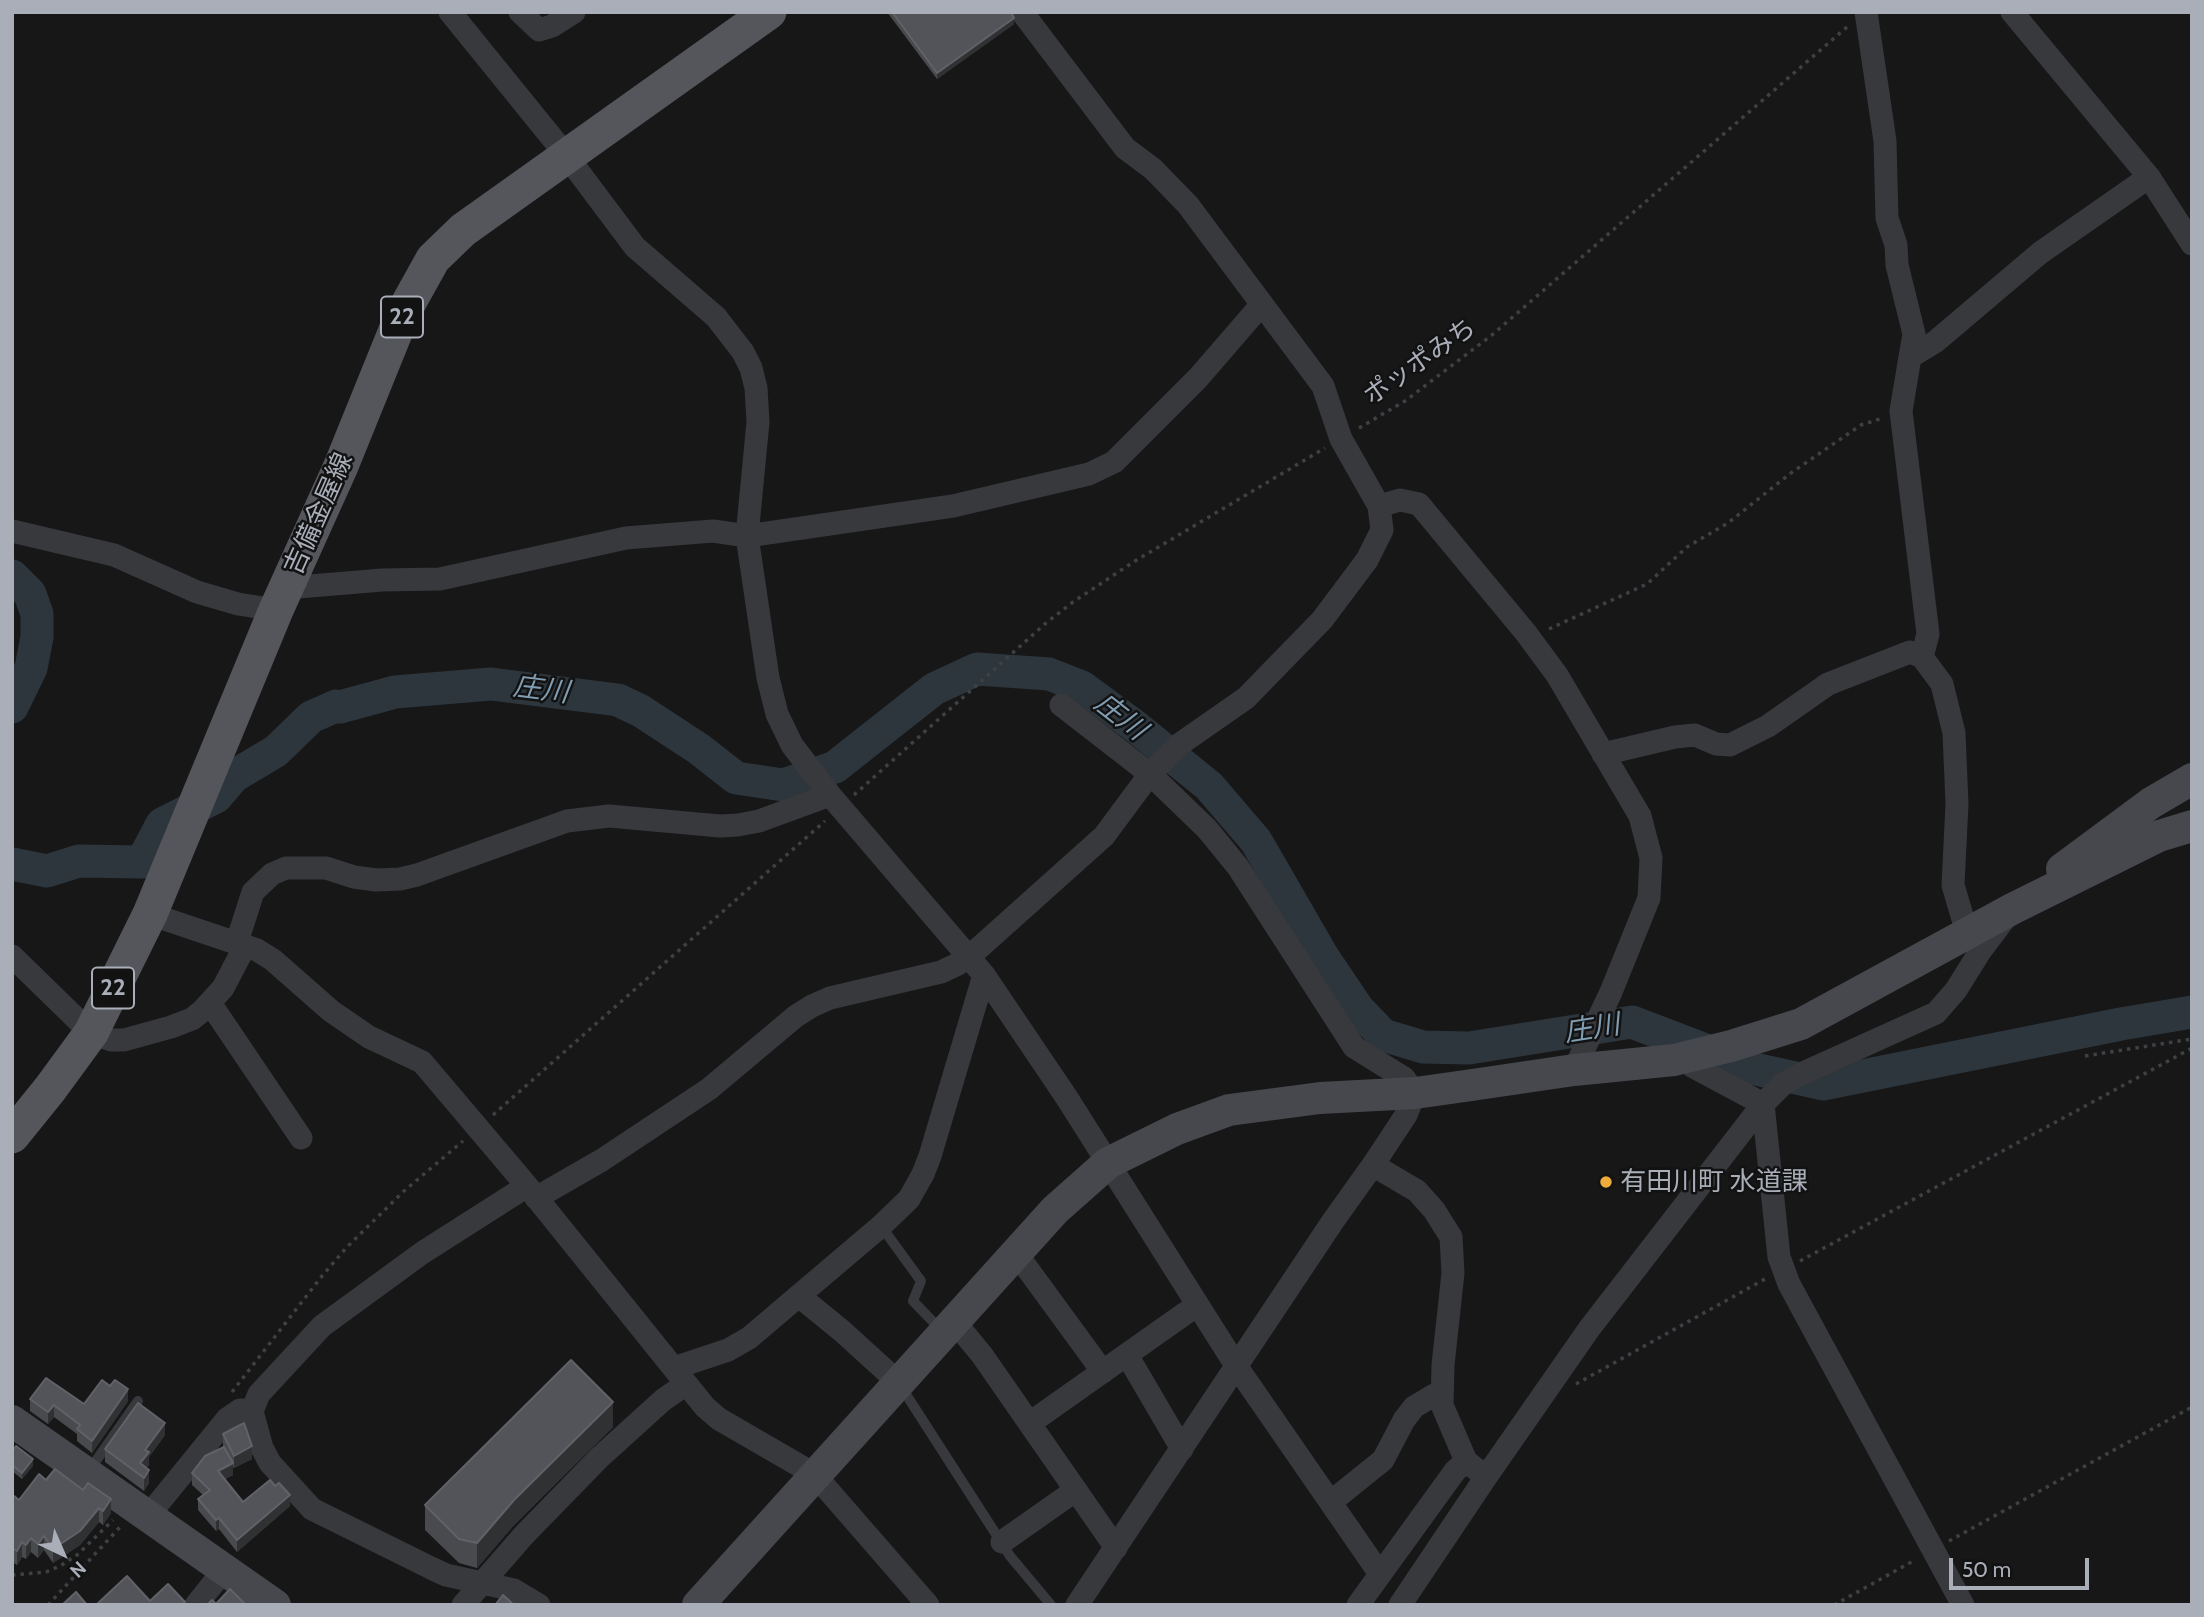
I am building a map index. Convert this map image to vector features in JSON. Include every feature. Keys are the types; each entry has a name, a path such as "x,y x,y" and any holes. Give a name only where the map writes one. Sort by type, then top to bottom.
{"main road":[{"name":"吉備金屋線","path":"12,1136 91,1033 150,914 404,313 433,259 463,230 769,12"}],"street":[{"path":"450,12 566,155 635,247 716,317 737,342 751,368 756,388 758,422 747,536 766,665 777,714 797,753 984,975 1108,1163 1237,1367 1380,1574"},
{"path":"520,12 539,30 552,26 574,12"},
{"path":"538,1605 514,1590 446,1575 431,1569 312,1509 270,1463 262,1448 251,1411 259,1394 322,1326 422,1253 532,1192 602,1160 709,1089 796,1016 812,1006 830,999 941,972 970,956 1104,836 1150,774 1180,744 1246,698 1322,620 1367,560 1382,530 1379,506 1340,439 1323,386 1188,205 1153,169 1125,148 1022,12"},
{"path":"2012,12 2149,177 2192,244"},
{"path":"1860,17 1885,141 1887,218 1896,245 1897,265 1914,334 1901,411 1928,634 1922,657"},
{"path":"1910,357 1935,342 2040,253 2149,177"},
{"path":"12,531 114,555 198,592 238,604 281,599 382,580 440,579 626,538 713,531 747,536 953,506 1089,474 1114,462 1198,378 1262,304"},
{"path":"1379,506 1401,500 1419,504 1530,638 1557,675 1640,816 1651,858 1649,898 1611,992 1574,1070"},
{"path":"1603,754 1695,735 1716,744 1730,745 1768,726 1828,684 1910,652 1922,657 1942,684 1954,733 1957,804 1954,885 1967,933"},
{"path":"1061,705 1150,774 1207,829 1238,867 1354,1047 1404,1078 1415,1093"},
{"path":"2184,783 2163,801 2163,817 2172,825 2192,826"},
{"path":"1400,1605 1589,1329 1763,1104 1782,1085 1801,1074 1936,1013 1956,990 1981,950 2012,909 2093,844 2184,783"},
{"path":"12,956 91,1033 111,1040 136,1039 192,1019 210,1003 223,988 241,944 253,892 272,874 286,868 326,868 376,880 400,878 417,875 567,821 609,816 720,826 738,825 759,821 830,795"},
{"path":"698,1605 1055,1210 1108,1163 1177,1129 1229,1110 1321,1098 1415,1093 1685,1057 1731,1046 1801,1024 2012,909 2159,836 2192,826"},
{"path":"150,914 241,944 272,960 331,1011 369,1037 422,1062 532,1192 705,1407 719,1419 814,1474 928,1605"},
{"path":"463,1605 551,1506 663,1400 680,1376 759,1330 909,1199 923,1174 984,975"},
{"path":"210,1003 301,1138"},
{"path":"1685,1057 1692,1066 1763,1104"},
{"path":"1077,1605 1373,1165 1406,1115 1415,1093"},
{"path":"1763,1104 1779,1258 1789,1284 1963,1605"},
{"path":"1373,1165 1417,1191 1440,1217 1451,1237 1453,1273 1442,1405 1466,1461 1486,1477"},
{"path":"1016,1253 1103,1372"},
{"path":"799,1296 898,1382"},
{"path":"1030,1423 1198,1305"},
{"path":"948,1326 982,1355 1116,1548"},
{"path":"1127,1356 1182,1449"},
{"path":"1332,1502 1383,1460 1414,1406 1434,1395 1442,1395"},
{"path":"139,1510 227,1419 240,1410 251,1411"},
{"path":"12,1421 275,1605"},
{"path":"1358,1605 1455,1471 1466,1461"},
{"path":"1002,1542 1076,1490"},
{"path":"196,1605 224,1570"}],"lane":[{"path":"881,1226 921,1281 913,1301 948,1326"},
{"path":"898,1382 1002,1542 1051,1605"},
{"path":"87,1474 138,1401"}],"path":[{"name":"ポッポみち","path":"963,697 1046,623 1103,581 1405,401 1492,335 1860,17"},
{"path":"1530,638 1647,584 1687,547 1728,523 1791,473 1861,425 1901,411"},
{"path":"2085,1056 2192,1038"},
{"path":"1549,1387 1559,1393 2192,1048"},
{"path":"1834,1605 2192,1407"},
{"path":"12,1575 46,1572 60,1566 139,1510"}],"building":[{"path":"892,12 1011,12 1014,18 937,73"},
{"path":"571,1360 613,1402 514,1500 477,1543 459,1539 425,1505"},
{"path":"46,1378 84,1404 102,1380 110,1386 115,1380 128,1389 92,1441 77,1429 80,1425 54,1405 48,1412 30,1399"},
{"path":"138,1403 165,1423 145,1450 149,1452 140,1463 149,1470 144,1478 105,1449"},
{"path":"244,1423 252,1446 234,1456 223,1434"},
{"path":"16,1446 33,1459 22,1473 12,1465 12,1451"},
{"path":"224,1447 233,1463 218,1471 243,1502 270,1480 275,1486 279,1483 290,1495 237,1540 219,1518 216,1520 198,1499 210,1490 192,1473 205,1456"},
{"path":"55,1469 83,1490 88,1483 111,1499 103,1511 99,1508 80,1531 53,1549 44,1536 38,1544 31,1538 26,1545 22,1542 17,1551 12,1548 12,1497 19,1500 39,1474 46,1480"},
{"path":"127,1576 150,1601 168,1584 185,1602 181,1605 96,1605"},
{"path":"230,1589 246,1605 207,1605 212,1600 216,1604"},
{"path":"76,1592 87,1605 62,1605"},
{"path":"503,1595 514,1605 495,1605"}],"waterway":[{"name":"庄川","path":"12,576 30,594 37,614 37,637 31,668 12,707"},
{"name":"庄川","path":"12,864 47,871 79,861 142,862 162,824 216,797 234,776 276,751 311,717 336,706 395,692 491,684 618,700 641,711 699,749 736,778 783,785 835,767 934,689 977,669 1049,674 1082,687 1209,786 1256,841 1323,957 1358,1009 1383,1035 1423,1047 1469,1048 1632,1022 1755,1069 1823,1084 2192,1012"}],"place":[{"name":"有田川町 水道課","path":"1606,1182"}]}
